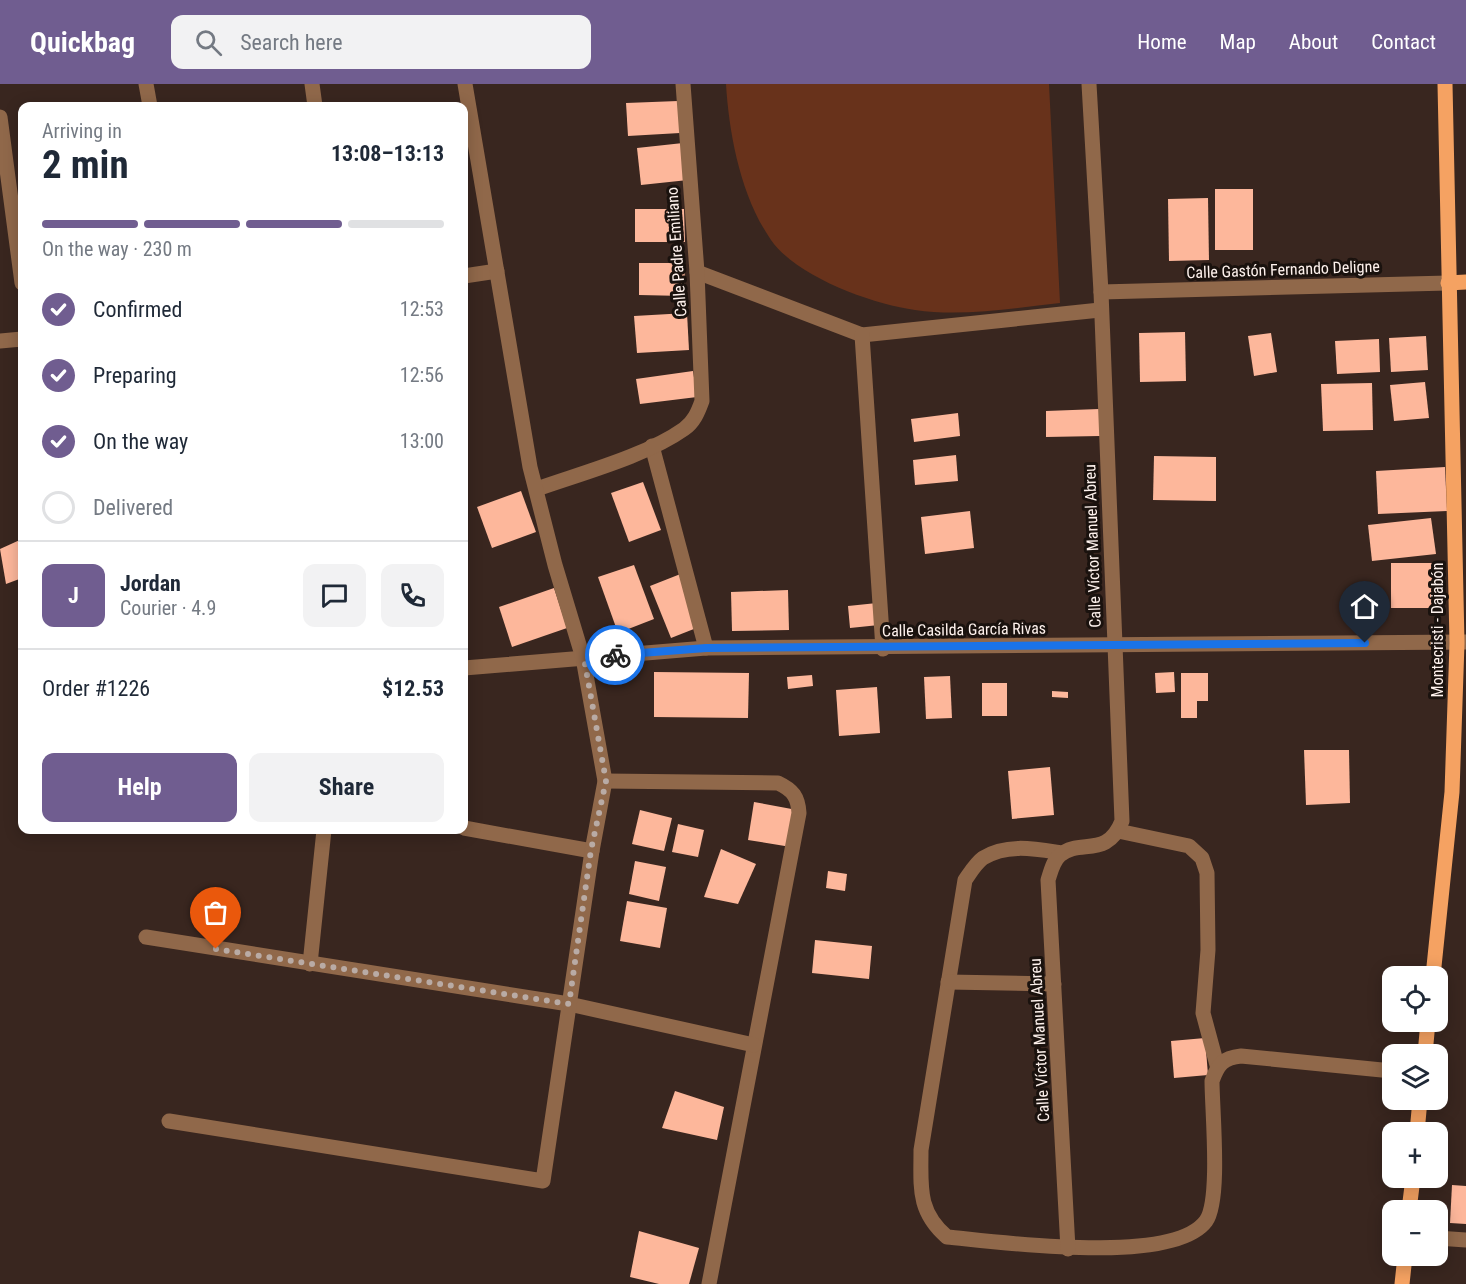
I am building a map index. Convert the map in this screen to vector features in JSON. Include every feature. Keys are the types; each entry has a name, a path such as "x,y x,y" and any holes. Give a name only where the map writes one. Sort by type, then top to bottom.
{"main road":[{"name":"Montecristi - Dajabón","path":"1434,966 1452,792 1461,642 1448,283 1445,84"},
{"name":"Calle Gastón Fernando Deligne","path":"1448,283 1466,282"},
{"path":"1402,1284 1404,1266"}],"street":[{"path":"147,84 149,102"},
{"path":"312,84 314,102"},
{"path":"169,1121 543,1181 591,850 606,781 584,658 555,564 530,467 465,84"},
{"name":"Calle Padre Emiliano","path":"652,446 686,428 695,417 702,401 697,272 683,84"},
{"name":"Calle Víctor Manuel Abreu","path":"1089,84 1101,292 1122,821 1118,831"},
{"path":"0,117 18,253"},
{"path":"468,275 497,271"},
{"path":"697,272 862,335 1100,310"},
{"name":"Calle Gastón Fernando Deligne","path":"1101,292 1448,283"},
{"path":"862,335 883,649"},
{"path":"0,341 18,339"},
{"path":"537,489 652,446 706,648"},
{"name":"Calle Casilda García Rivas","path":"468,668 706,648 883,649 1114,644 1461,642"},
{"path":"606,781 778,783 794,792 800,813 709,1284"},
{"path":"468,829 591,850"},
{"path":"1118,831 1189,846 1202,858 1207,873 1208,950 1203,1013 1217,1065 1212,1081 1214,1197 1206,1221 1187,1238 1153,1244 1068,1249 947,1237 932,1224 921,1195 921,1150 965,880 983,859 1005,850 1025,848 1062,853 1103,843 1117,835 1118,831"},
{"path":"310,964 324,834"},
{"name":"Calle Víctor Manuel Abreu","path":"1062,853 1053,863 1048,880 1068,1249"},
{"path":"146,937 569,1004 754,1044"},
{"path":"948,982 1054,984"},
{"path":"1217,1065 1228,1058 1240,1056 1382,1070"},
{"path":"1448,1239 1466,1240"}],"shaded area":[{"path":"726,84 1049,84 1060,303 951,313 915,310 857,295 798,266 771,240 744,185 730,123"}],"building":[{"path":"678,101 680,133 628,136 626,103"},
{"path":"683,143 688,180 641,185 637,148"},
{"path":"1215,189 1253,189 1253,250 1215,250"},
{"path":"1208,198 1209,260 1169,261 1168,199"},
{"path":"635,209 684,209 685,242 635,242"},
{"path":"639,263 685,263 684,296 639,295"},
{"path":"687,313 689,350 637,353 634,316"},
{"path":"1185,332 1186,381 1140,382 1139,333"},
{"path":"1271,333 1277,372 1254,376 1248,336"},
{"path":"1426,336 1428,370 1391,372 1389,338"},
{"path":"1379,339 1380,372 1337,374 1335,341"},
{"path":"693,371 697,397 640,404 636,379"},
{"path":"1425,382 1429,418 1394,421 1390,385"},
{"path":"1372,383 1373,430 1323,431 1321,384"},
{"path":"1099,409 1100,436 1046,437 1046,411"},
{"path":"958,413 960,436 914,442 911,419"},
{"path":"956,455 958,481 915,485 913,460"},
{"path":"1154,456 1216,457 1216,501 1153,500"},
{"path":"1445,467 1447,511 1378,514 1376,471"},
{"path":"643,482 661,530 629,542 611,493"},
{"path":"521,491 536,532 492,548 477,507"},
{"path":"970,511 974,548 925,554 921,517"},
{"path":"1431,518 1436,554 1372,561 1368,525"},
{"path":"18,541 18,580 6,584 0,549"},
{"path":"1391,563 1442,563 1442,608 1391,608"},
{"path":"634,565 654,619 618,633 598,577"},
{"path":"683,573 704,625 671,638 650,586"},
{"path":"554,588 567,628 512,647 499,607"},
{"path":"788,590 789,630 732,631 731,592"},
{"path":"877,603 879,625 850,628 848,606"},
{"path":"654,672 749,673 748,718 654,717"},
{"path":"1174,672 1175,692 1156,693 1155,673"},
{"path":"1181,673 1208,673 1208,701 1197,701 1197,718 1181,718"},
{"path":"812,675 813,686 788,689 787,677"},
{"path":"950,676 952,718 926,719 924,677"},
{"path":"982,683 1007,683 1007,716 982,716"},
{"path":"877,687 880,733 839,736 836,690"},
{"path":"1052,691 1068,692 1068,698 1052,697"},
{"path":"1304,750 1349,750 1350,803 1306,805"},
{"path":"1050,767 1054,815 1012,819 1008,771"},
{"path":"754,802 797,810 791,847 748,840"},
{"path":"640,810 672,818 664,851 632,844"},
{"path":"678,824 704,830 698,857 672,852"},
{"path":"721,849 756,864 738,904 704,897"},
{"path":"635,861 666,867 659,901 629,894"},
{"path":"828,871 847,874 845,891 826,888"},
{"path":"627,901 667,908 660,948 620,941"},
{"path":"815,940 872,946 869,979 812,973"},
{"path":"1205,1038 1208,1075 1174,1078 1171,1041"},
{"path":"675,1091 724,1107 717,1140 662,1128"},
{"path":"1452,1185 1466,1186 1466,1224 1450,1223"},
{"path":"639,1231 699,1248 689,1284 659,1284 630,1277"}],"way so far":[{"path":"216,949 569,1004 591,850 606,781 584,658 615,655"}],"route":[{"path":"615,655 706,648 883,649 1114,644 1365,643"}]}
